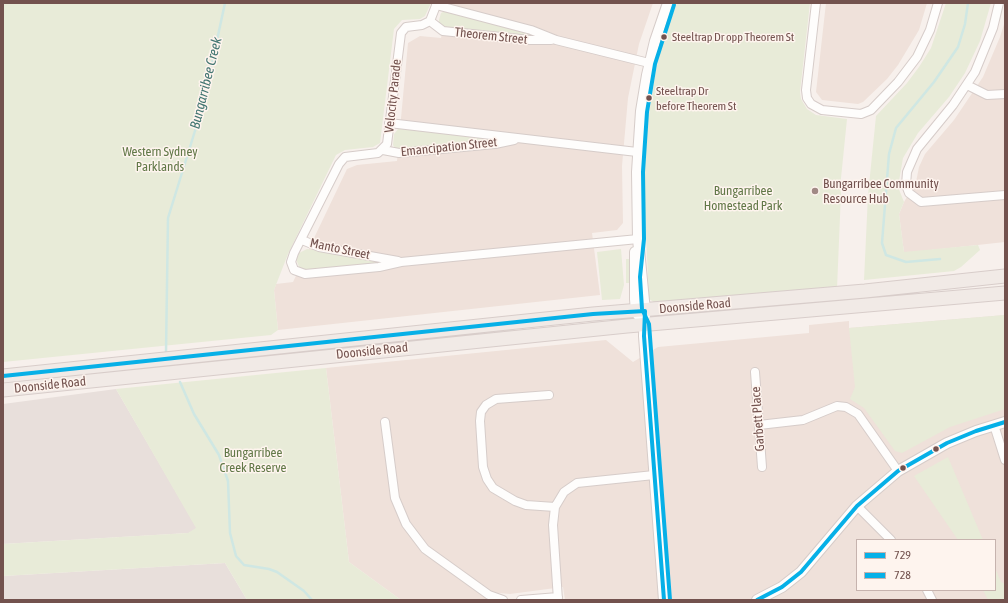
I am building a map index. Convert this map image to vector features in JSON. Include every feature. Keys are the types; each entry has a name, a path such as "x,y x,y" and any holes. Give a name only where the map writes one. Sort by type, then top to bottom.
{"main road":[{"name":"Doonside Road","path":"3,376 640,311 864,291 1005,276"},
{"name":"Doonside Road","path":"3,390 643,324 1005,293"}],"street":[{"path":"664,600 643,324 640,311 638,152 641,111 649,63 668,3"},
{"path":"816,3 806,90 807,98 811,104 822,110 861,114 871,110 898,82 917,57 930,30 938,3"},
{"path":"999,3 986,48 967,85 916,149 907,172 907,189 914,198 921,202 1005,195"},
{"path":"430,21 436,4"},
{"name":"Theorem Street","path":"436,4 531,30 556,40 649,63"},
{"name":"Theorem Street","path":"430,21 442,31 530,40 556,40"},
{"name":"Velocity Parade","path":"302,240 342,160 350,156 373,154 383,150 388,141 401,33 406,27 422,25 430,21"},
{"path":"967,85 987,95 1005,94"},
{"name":"Emancipation Street","path":"390,123 494,134 516,139 638,152"},
{"name":"Emancipation Street","path":"383,150 399,153 495,144 516,139"},
{"name":"Manto Street","path":"401,262 319,247 302,240 294,253 292,267 298,273 305,274 372,267 401,262 638,239"},
{"name":"Garbett Place","path":"755,372 762,467"},
{"path":"549,395 496,399 486,405 481,412 480,421 483,467 487,479 493,488 515,501 526,505 554,508"},
{"path":"759,425 803,420 837,406 846,406 858,414 898,471"},
{"path":"385,422 395,498 406,524 425,549 489,595 503,600"},
{"path":"757,600 782,587 801,572 857,506 898,471 946,443 1005,422"},
{"path":"994,425 1005,460"},
{"path":"521,600 558,598 553,525 554,508 564,492 576,483 654,475"},
{"path":"857,506 891,539"},
{"path":"928,591 932,600"}],"shaded area":[{"path":"448,3 653,3 639,44 628,98 622,166 623,223 617,230 592,233 600,295 278,330 274,290 276,284 293,282 347,169 357,165 397,161 408,43 420,36 441,38"},
{"path":"826,3 927,3 919,30 898,65 887,79 863,102 858,104 822,100 816,92"},
{"path":"1005,21 1005,242 904,253 899,214 904,202 916,182 919,167 925,154 954,120 983,77"},
{"path":"1005,315 1005,600 565,600 563,587 510,594 499,593 493,600 401,600 349,562 326,368 606,340 633,362 658,347 809,333 809,325 849,321 849,328"},
{"path":"116,389 197,528 189,533 3,544 3,404"},
{"path":"225,563 247,600 3,600 3,576"}],"green space":[{"name":"Western Sydney Parklands","path":"3,3 431,3 425,16 420,19 402,20 394,29 380,143 373,147 345,150 336,155 288,254 274,290 278,330 271,335 3,362"},
{"name":"Bungarribee Homestead Park","path":"677,3 810,3 800,92 801,99 807,109 816,115 847,119 840,188 837,289 657,304 649,299 642,149 645,117 649,114 656,69 664,38"},
{"path":"946,3 991,3 980,41 965,73 949,97 918,133 903,158 898,187 904,202 899,214 904,252 978,245 980,250 961,267 954,271 864,280 868,195 876,116 907,83 931,48"},
{"path":"445,11 530,35 442,27 439,20 441,13"},
{"path":"399,128 496,139 400,150 395,148 393,145 394,134"},
{"path":"307,249 378,260 379,263 305,270 299,267 296,259 299,253"},
{"path":"621,249 624,285 620,299 602,300 597,252"},
{"path":"626,259 630,259 630,283 626,283"},
{"path":"1005,315 1005,409 950,427 902,453 895,451 864,408 850,399 855,387 849,328"},
{"name":"Bungarribee Creek Reserve","path":"326,368 349,562 401,600 247,600 225,563 3,576 3,544 188,533 196,528 116,389"},
{"path":"948,457 983,539 957,539 914,476"},
{"path":"996,570 1001,582 1005,584 1005,600 988,600 984,591 996,591"}],"waterway":[{"name":"Bungarribee Creek","path":"166,352 168,218 203,105 225,3"},
{"path":"940,259 906,262 886,255 882,243 889,154 896,128 934,82 958,47 965,24 968,3"},
{"name":"Bungarribee Creek","path":"180,382 194,414 219,455 228,481 230,533 236,556 244,565 269,569 277,572 304,591 312,600"}],"transit line":[{"name":"728","path":"670,600 649,324 642,309 640,277 644,239 643,172 647,112 655,64 674,5"},
{"name":"729","path":"3,376 593,314 645,311 644,336 664,600"},
{"name":"729","path":"757,600 782,587 801,572 857,506 898,471 947,443 976,431 1005,422"}],"place":[{"name":"Steeltrap Dr opp Theorem St","path":"664,37"},
{"name":"Steeltrap Dr before Theorem St","path":"649,98"},
{"name":"Bungarribee Community Resource Hub","path":"815,191"}]}
